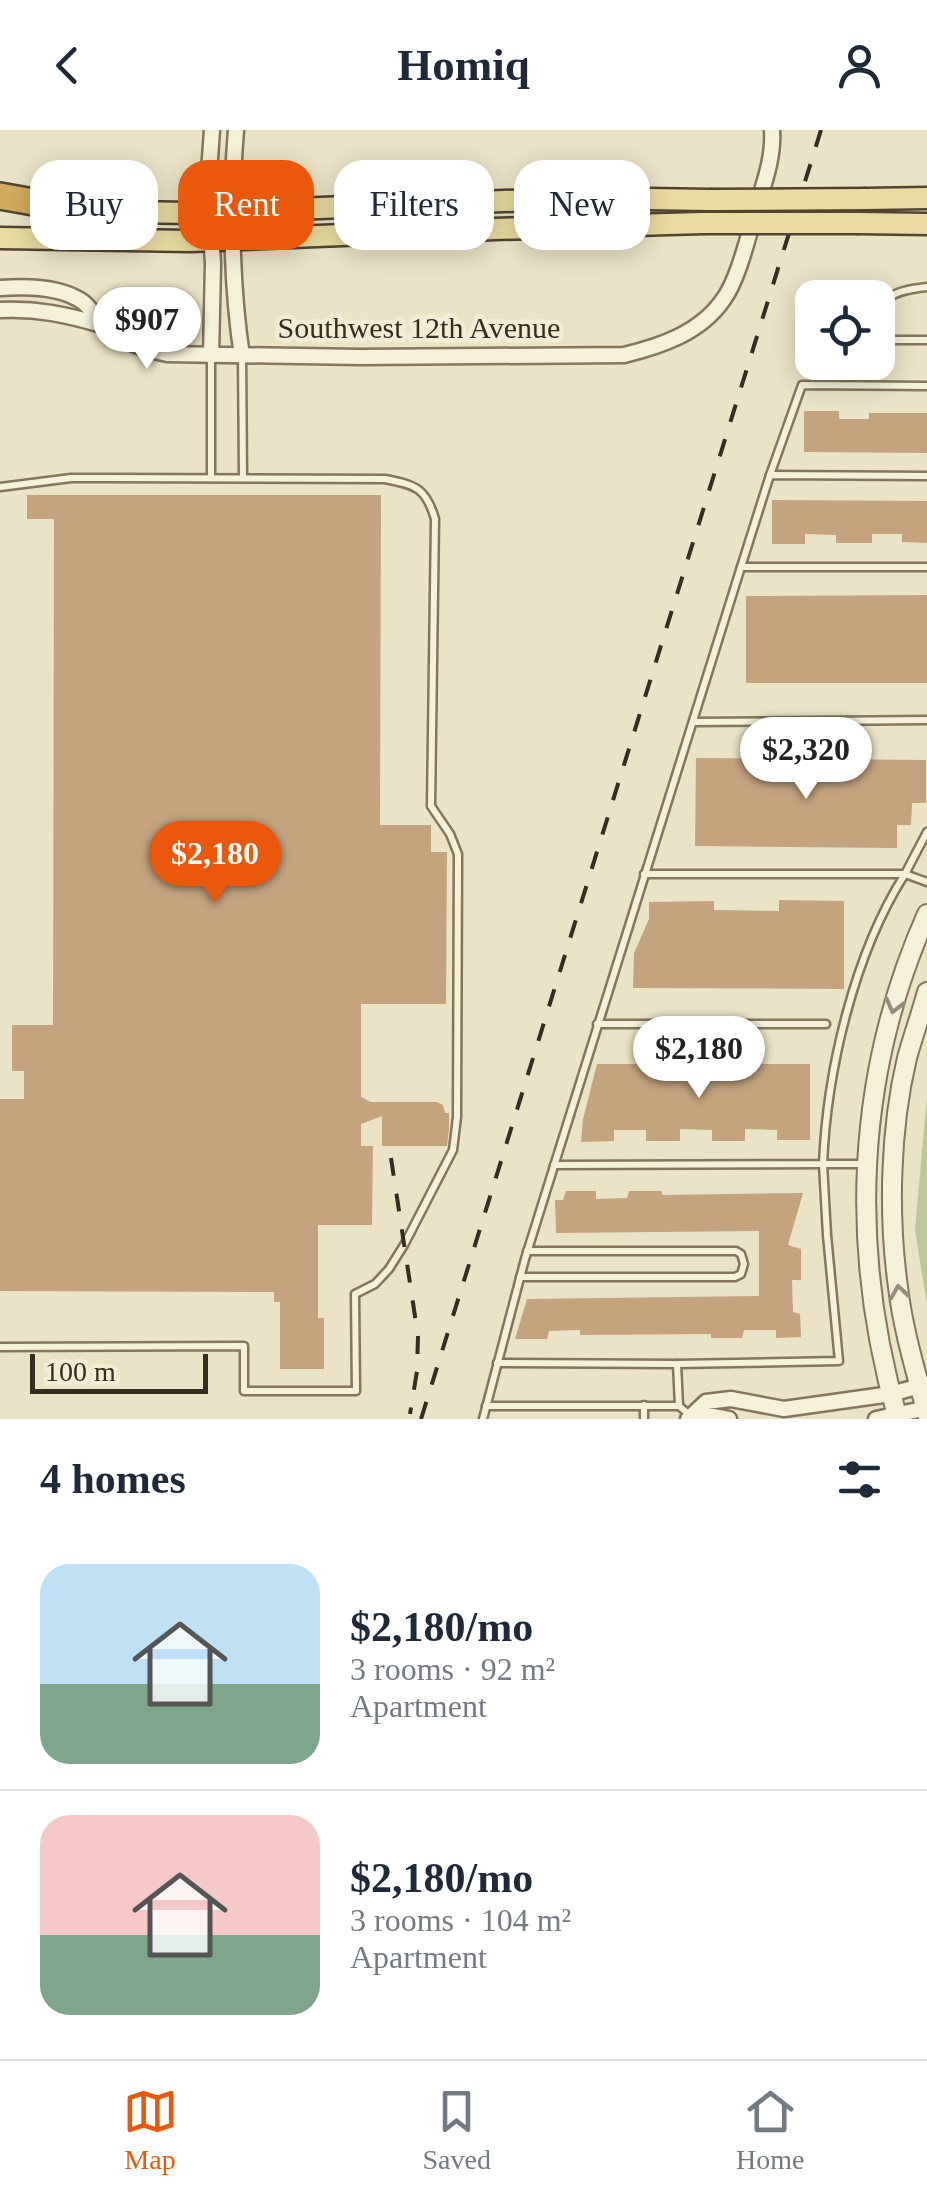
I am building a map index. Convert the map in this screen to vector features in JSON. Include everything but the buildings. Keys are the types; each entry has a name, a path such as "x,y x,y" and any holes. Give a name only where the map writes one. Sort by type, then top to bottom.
{"highway":[{"path":"0,196 30,201"}],"main road":[{"path":"314,209 585,198 927,198"},
{"path":"0,209 30,210"},
{"path":"314,236 703,223 927,224"},
{"path":"0,238 178,240"}],"street":[{"path":"210,160 212,130"},
{"path":"235,160 236,130"},
{"name":"Southwest 12th Avenue","path":"0,310 49,311 103,326 141,348 167,354 624,354 653,348 690,331 725,298 770,166 772,130"},
{"path":"211,356 212,250"},
{"path":"235,250 242,356"},
{"name":"Southwest 12th Avenue","path":"0,288 41,288 63,294 84,302 103,326"},
{"path":"897,1417 870,1291 866,1236 868,1124 880,1057 903,972 927,914"},
{"path":"876,1419 926,1410 898,1288 892,1184 906,1061 927,992"},
{"path":"686,1414 718,1400 784,1409 923,1386"},
{"path":"686,1414 728,1419"}],"lane":[{"path":"927,287 893,294 885,301 881,317 883,335 890,340 927,340"},
{"path":"211,356 211,478"},
{"path":"242,356 243,478"},
{"path":"483,1419 527,1251 770,475 802,385 927,386"},
{"path":"770,475 927,476"},
{"path":"0,487 72,478 385,479 410,484 430,500 436,520 430,806 450,834 458,854 457,1117 453,1150 389,1269 375,1284 355,1294 356,1390 244,1391 244,1346 0,1347"},
{"path":"741,567 927,567"},
{"path":"693,722 927,720"},
{"path":"498,1363 839,1361 827,1235 825,1120 836,1061 864,960 895,889 927,832"},
{"path":"644,874 905,874 927,882"},
{"path":"598,1024 826,1024"},
{"path":"554,1165 866,1164"},
{"path":"520,1277 735,1277 741,1274 744,1264 741,1254 736,1252 527,1251"},
{"path":"486,1406 644,1405 686,1414 678,1364"},
{"path":"644,1405 644,1419"}],"green space":[{"path":"927,1096 927,1305 915,1230"}],"railway":[{"path":"421,1419 821,130"},
{"path":"391,1158 418,1336 410,1414"}]}
